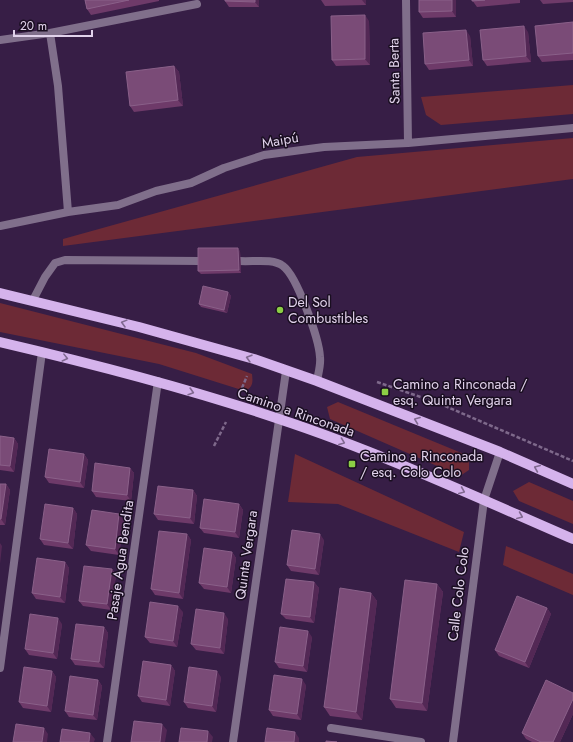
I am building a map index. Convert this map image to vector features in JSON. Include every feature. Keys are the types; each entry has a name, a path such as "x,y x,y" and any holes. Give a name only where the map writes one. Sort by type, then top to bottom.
{"main road":[{"path":"0,293 147,329 254,359 500,452 573,484"},
{"name":"Camino a Rinconada","path":"0,342 158,382 279,419 372,454 484,500 573,539"}],"street":[{"name":"Santa Berta","path":"406,0 408,143"},
{"path":"0,40 50,33 197,4"},
{"path":"50,33 58,86 68,212"},
{"name":"Maipú","path":"0,226 68,212 118,205 156,191 191,183 224,168 264,155 324,146 408,143 573,128"},
{"path":"33,300 45,277 55,263 65,260 200,261"},
{"path":"240,261 270,262 283,266 290,275 315,332 320,357 318,382"},
{"path":"0,668 42,352"},
{"name":"Quinta Vergara","path":"233,742 286,371"},
{"name":"Pasaje Agua Bendita","path":"107,742 158,382"},
{"name":"Calle Colo Colo","path":"453,742 484,500 500,452"},
{"path":"331,728 421,742"}],"shaded area":[{"path":"573,85 573,114 441,125 426,115 421,97"},
{"path":"573,138 573,179 63,246 63,239 357,157"},
{"path":"0,303 196,353 252,374 252,384 250,388 245,391 159,364 0,332"},
{"path":"338,402 464,454 469,462 469,470 460,476 330,419 327,407"},
{"path":"295,454 464,532 459,552 338,504 288,502"},
{"path":"529,482 573,501 573,524 519,501 513,491"},
{"path":"506,546 573,574 573,595 503,565"}],"building":[{"path":"85,0 129,0 87,9"},
{"path":"255,0 255,2 225,1"},
{"path":"419,0 452,0 452,11 419,12"},
{"path":"365,15 365,59 332,60 331,16"},
{"path":"573,22 573,53 538,56 535,26"},
{"path":"524,26 526,56 483,60 480,30"},
{"path":"466,30 469,60 425,64 423,33"},
{"path":"174,66 178,100 130,106 126,72"},
{"path":"198,248 238,248 239,270 198,271"},
{"path":"203,286 228,292 224,310 199,304"},
{"path":"0,436 14,438 10,466 0,465"},
{"path":"49,449 84,454 80,482 45,477"},
{"path":"95,463 130,468 127,495 92,491"},
{"path":"0,484 6,484 1,519 0,519"},
{"path":"158,486 193,490 190,518 154,514"},
{"path":"204,499 239,504 235,532 200,528"},
{"path":"45,504 73,508 68,543 40,539"},
{"path":"92,510 119,514 115,549 86,545"},
{"path":"292,530 320,534 315,569 287,565"},
{"path":"159,531 187,534 179,593 151,589"},
{"path":"204,548 232,552 227,587 199,583"},
{"path":"37,558 65,562 60,597 32,593"},
{"path":"84,566 112,569 107,604 79,601"},
{"path":"286,579 314,582 310,617 281,614"},
{"path":"405,580 437,584 422,703 390,699"},
{"path":"340,588 371,593 356,712 324,707"},
{"path":"517,596 547,608 525,662 495,650"},
{"path":"150,602 178,606 173,641 145,637"},
{"path":"196,609 224,613 220,648 191,644"},
{"path":"30,614 58,618 53,653 25,649"},
{"path":"76,624 104,627 99,662 71,659"},
{"path":"280,627 308,631 303,666 275,662"},
{"path":"143,661 171,665 166,700 138,696"},
{"path":"24,667 52,671 47,706 19,702"},
{"path":"189,667 217,671 212,706 184,702"},
{"path":"274,675 302,679 297,714 269,710"},
{"path":"70,676 98,680 93,715 65,711"},
{"path":"546,680 573,693 573,699 553,742 541,742 522,733"},
{"path":"134,721 162,724 160,742 131,742"},
{"path":"16,724 44,728 42,742 13,742"},
{"path":"181,728 208,731 207,742 179,742"},
{"path":"267,728 295,732 294,742 265,742"},
{"path":"62,729 90,733 89,742 60,742"}],"place":[{"name":"Del Sol Combustibles","path":"280,310"},
{"name":"Camino a Rinconada / esq. Quinta Vergara","path":"385,392"},
{"name":"Camino a Rinconada / esq. Colo Colo","path":"352,464"}]}
